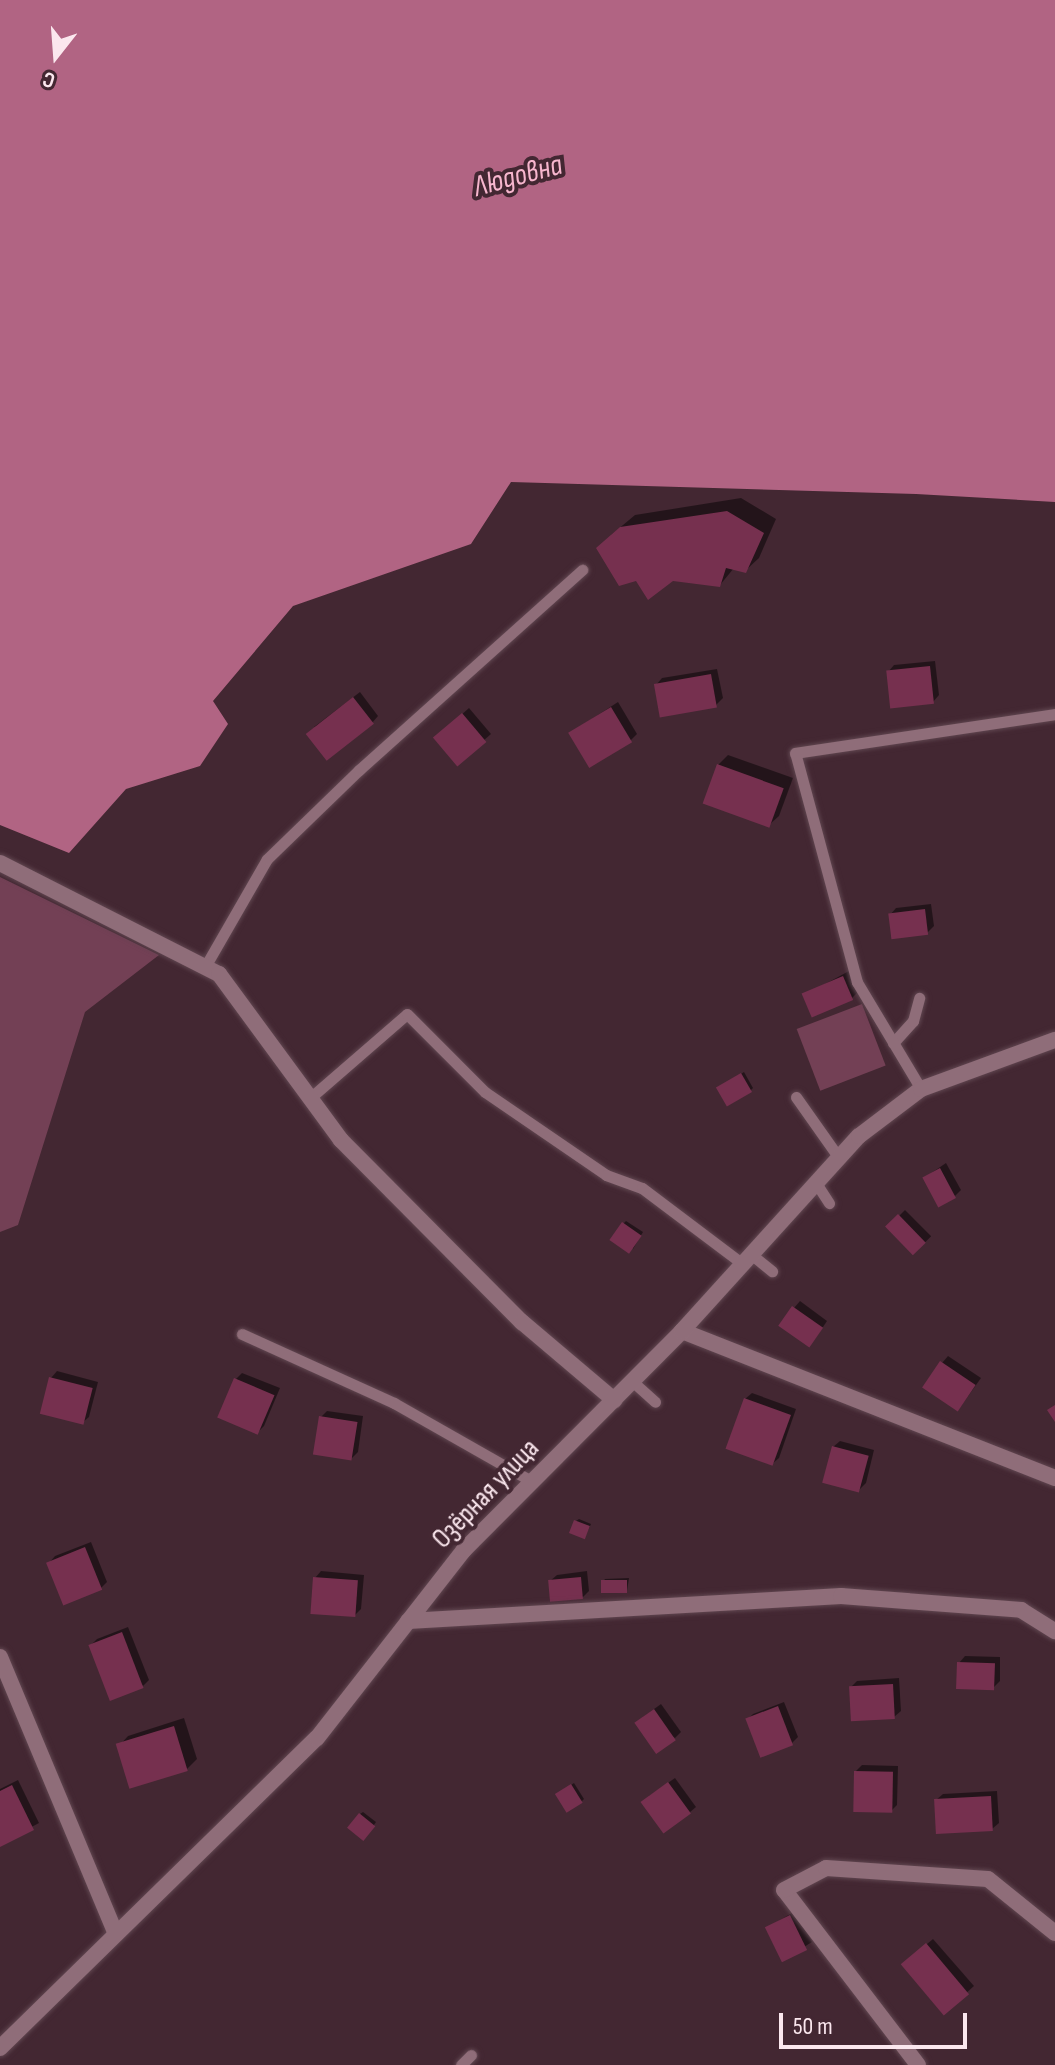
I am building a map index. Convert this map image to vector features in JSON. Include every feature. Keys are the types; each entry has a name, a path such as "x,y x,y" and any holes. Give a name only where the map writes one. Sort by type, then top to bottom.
{"street":[{"path":"0,863 219,974 341,1140 522,1322 614,1400"},
{"name":"Озёрная улица","path":"1,2046 317,1738 464,1550 682,1331 859,1136 921,1089 1055,1040"},
{"path":"682,1331 1055,1478"},
{"path":"408,1621 841,1596 1021,1610 1055,1631"},
{"path":"0,1657 116,1934"},
{"path":"918,2065 784,1890 826,1868 988,1879 1055,1933"}],"lane":[{"path":"206,965 267,859 359,770 582,570"},
{"path":"921,1089 857,982 795,753 1055,714"},
{"path":"893,1043 913,1021 919,998"},
{"path":"310,1098 407,1014 485,1092 606,1175 642,1188 748,1259 772,1271"},
{"path":"796,1097 839,1158"},
{"path":"816,1183 829,1203"},
{"path":"242,1334 394,1403 533,1482"},
{"path":"632,1381 655,1402"},
{"path":"461,2065 471,2055"}],"shaded area":[{"path":"0,877 159,955 85,1012 18,1225 0,1232"},
{"path":"862,1004 886,1066 820,1091 797,1029"}],"water":[{"name":"Людовна","path":"0,0 1055,0 1055,502 916,494 511,482 471,544 293,606 213,701 228,724 200,766 126,789 69,853 0,825"}],"building":[{"path":"727,511 764,533 746,573 726,568 720,587 673,581 648,600 636,581 619,586 596,548 620,527"},
{"path":"930,666 934,704 890,708 886,671"},
{"path":"711,674 717,707 660,718 654,684"},
{"path":"353,697 374,724 327,761 306,734"},
{"path":"611,707 632,742 589,768 568,733"},
{"path":"462,713 486,742 457,767 433,737"},
{"path":"717,764 784,788 769,828 703,803"},
{"path":"925,909 928,935 891,939 888,914"},
{"path":"843,976 853,1000 812,1018 802,994"},
{"path":"741,1073 752,1092 727,1107 716,1088"},
{"path":"940,1168 956,1198 938,1207 922,1177"},
{"path":"898,1214 926,1243 913,1255 885,1227"},
{"path":"622,1222 642,1236 629,1254 609,1240"},
{"path":"792,1306 823,1328 809,1347 778,1326"},
{"path":"940,1361 976,1385 958,1412 922,1388"},
{"path":"49,1377 93,1388 83,1425 40,1414"},
{"path":"234,1378 275,1395 258,1435 217,1418"},
{"path":"744,1398 791,1415 773,1466 726,1449"},
{"path":"1055,1405 1055,1422 1047,1410"},
{"path":"319,1416 358,1422 351,1461 313,1455"},
{"path":"832,1446 869,1456 859,1493 822,1483"},
{"path":"574,1520 590,1526 585,1539 569,1533"},
{"path":"85,1547 102,1590 63,1605 46,1563"},
{"path":"313,1577 358,1580 355,1617 310,1614"},
{"path":"581,1577 583,1599 550,1602 548,1580"},
{"path":"601,1580 627,1580 627,1593 601,1593"},
{"path":"122,1632 144,1688 110,1701 88,1645"},
{"path":"957,1662 995,1663 994,1690 956,1689"},
{"path":"893,1684 895,1719 851,1721 849,1686"},
{"path":"778,1706 793,1745 760,1758 745,1719"},
{"path":"654,1709 676,1740 656,1754 634,1723"},
{"path":"174,1726 188,1771 129,1789 116,1744"},
{"path":"854,1771 893,1772 892,1813 853,1812"},
{"path":"668,1782 691,1814 663,1834 640,1802"},
{"path":"571,1784 583,1803 567,1813 555,1794"},
{"path":"12,1785 34,1830 0,1847 0,1791"},
{"path":"991,1796 993,1831 936,1834 934,1799"},
{"path":"359,1813 375,1826 363,1841 347,1828"},
{"path":"790,1915 807,1950 782,1962 765,1927"},
{"path":"926,1943 969,1994 944,2016 901,1964"}]}
